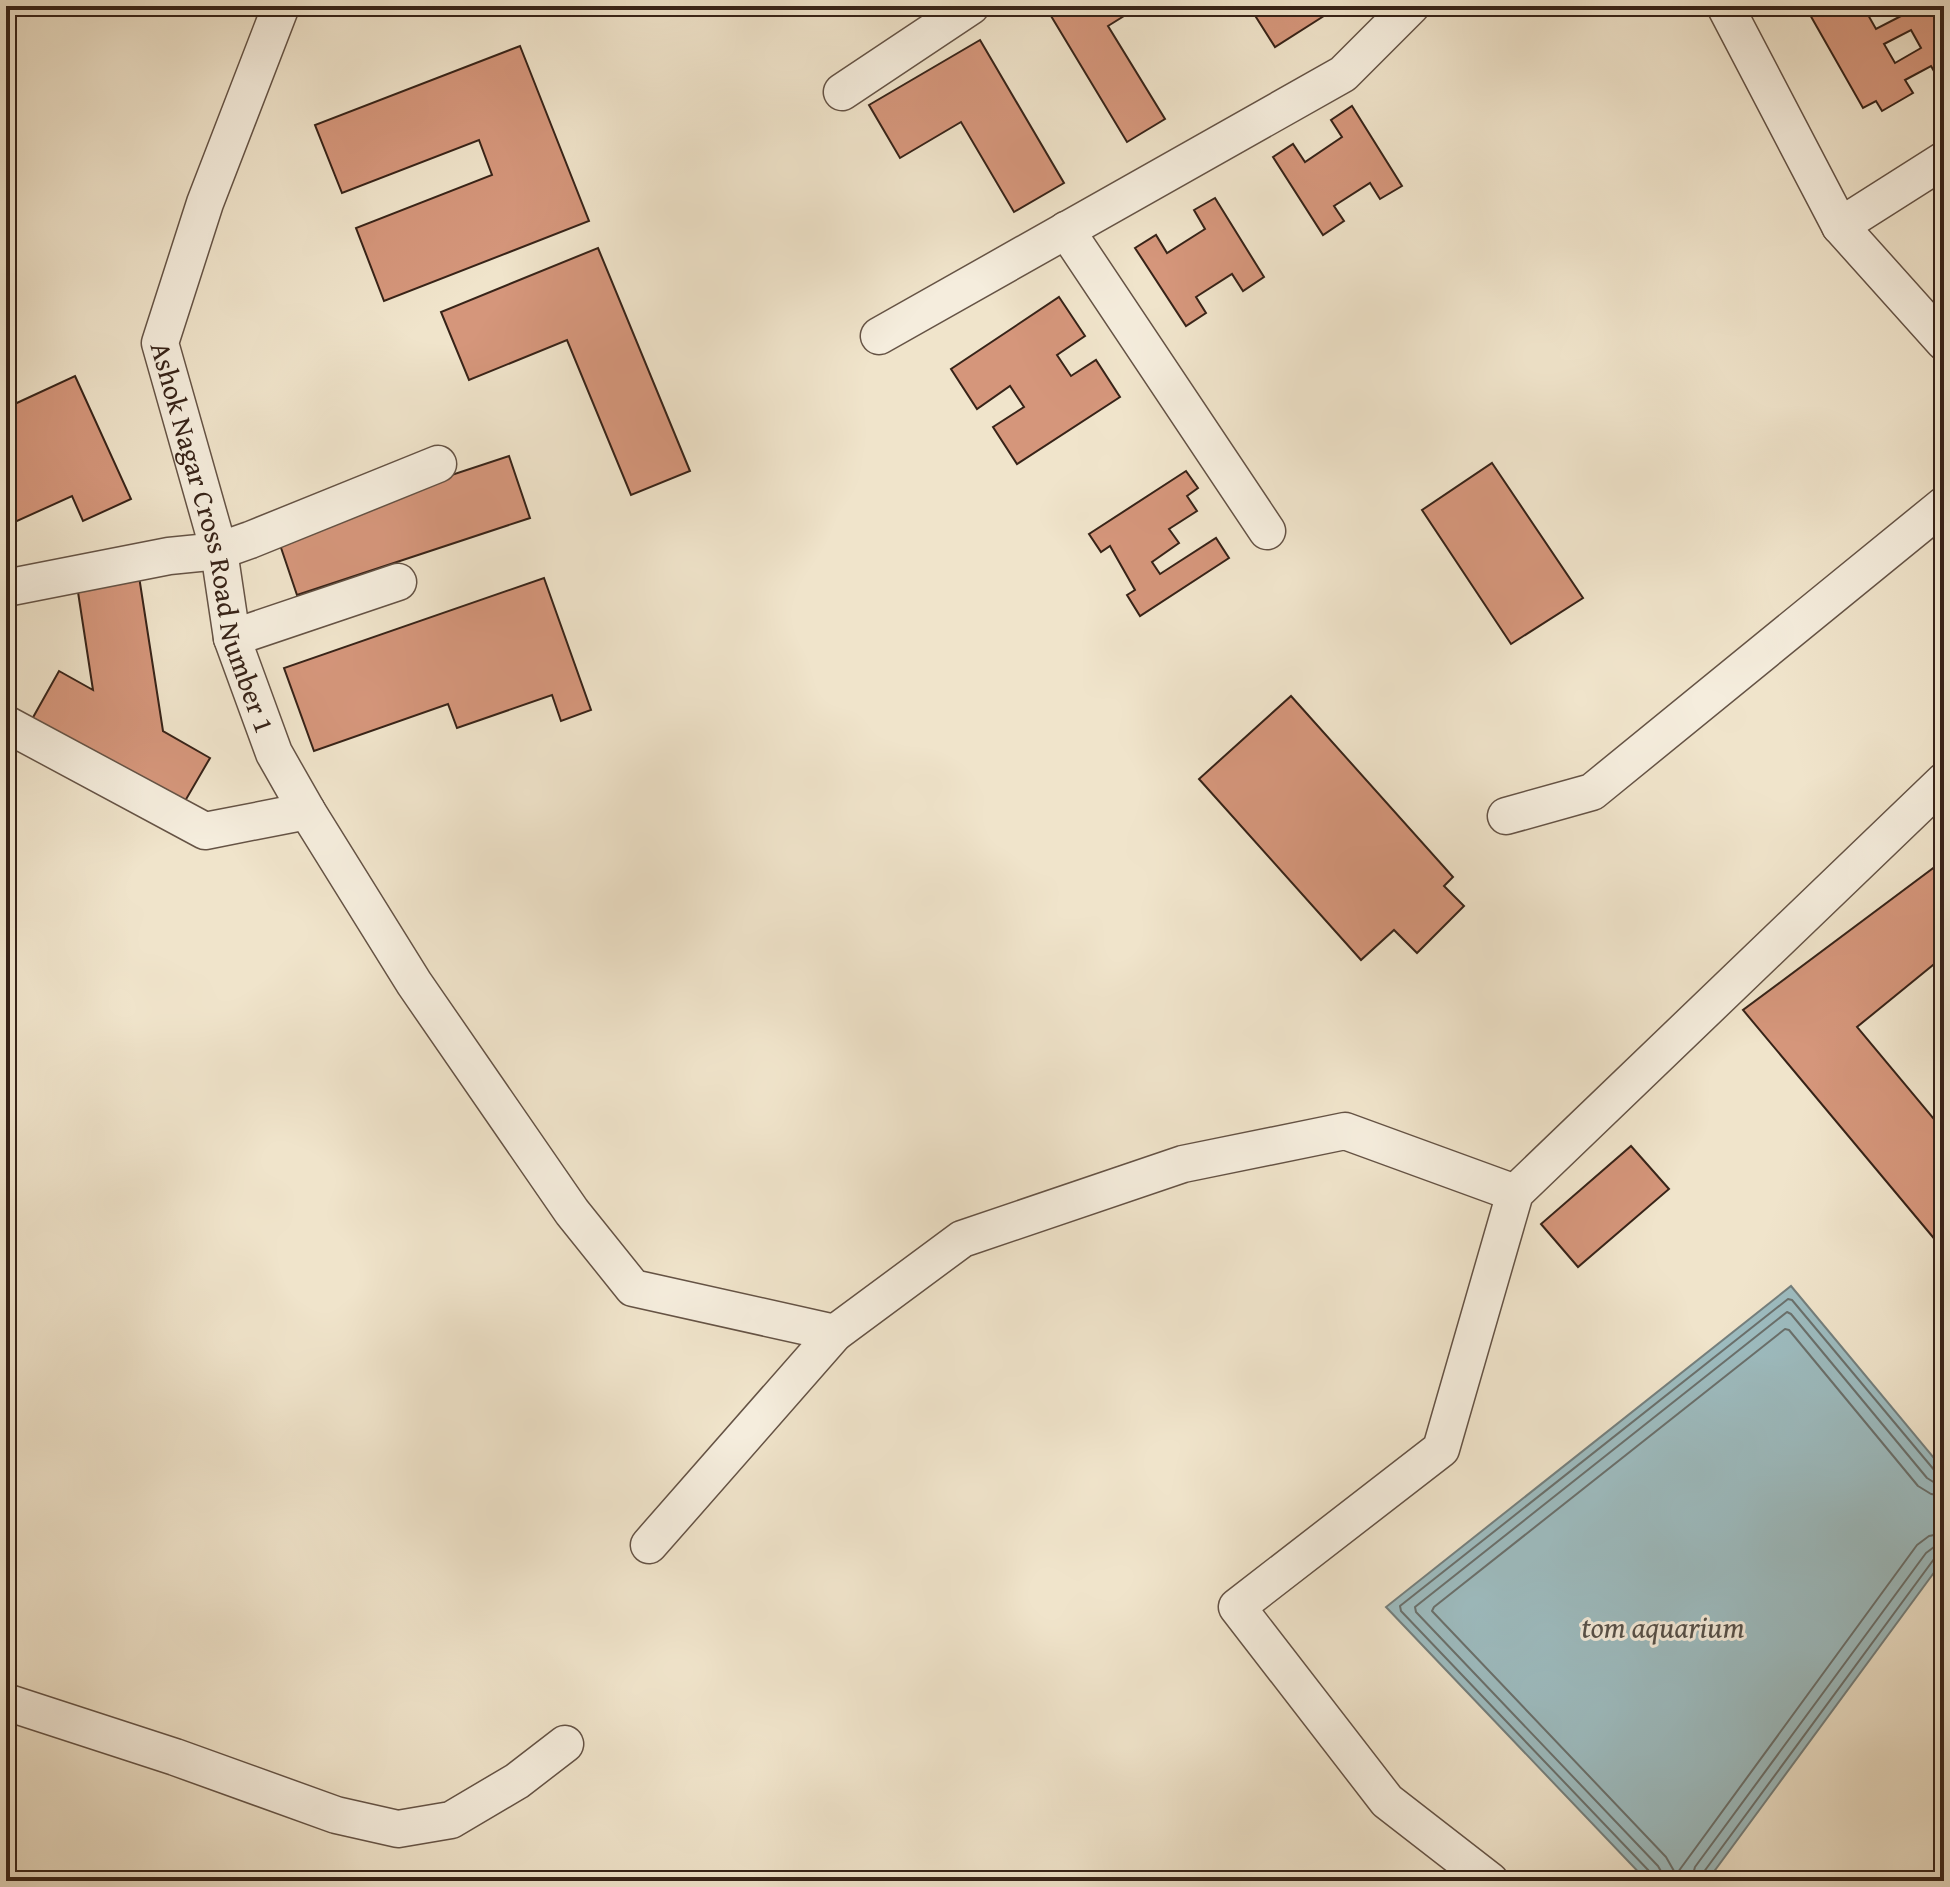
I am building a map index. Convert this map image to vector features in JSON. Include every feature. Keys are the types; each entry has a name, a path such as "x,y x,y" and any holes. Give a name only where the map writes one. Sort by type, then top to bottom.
{"street":[{"name":"Ashok Nagar Cross Road Number 1","path":"281,6 205,203 160,343 219,551 232,638 274,753 414,983 572,1212 633,1288 835,1333"},
{"path":"842,92 971,6"},
{"path":"879,336 1343,74 1411,6"},
{"path":"1725,6 1840,226 1944,342"},
{"path":"1840,226 1944,160"},
{"path":"1066,230 1267,531"},
{"path":"6,588 169,556 219,551 438,464"},
{"path":"1506,816 1592,792 1944,505"},
{"path":"232,638 398,582"},
{"path":"6,724 205,831 307,811"},
{"path":"1490,1881 1387,1801 1237,1607 1441,1449 1515,1193 1944,781"},
{"path":"649,1545 835,1333 962,1239 1183,1164 1345,1131 1515,1193"},
{"path":"6,1702 175,1757 336,1815 398,1829 451,1820 517,1781 565,1744"}],"water":[{"name":"tom aquarium","path":"1791,1286 1944,1470 1944,1559 1707,1881 1647,1881 1386,1607"}],"building":[{"path":"1045,6 1140,6 1108,26 1165,119 1127,142"},
{"path":"1249,6 1322,6 1327,14 1275,47"},
{"path":"1805,6 1863,6 1876,29 1903,15 1898,6 1944,6 1944,74 1938,78 1931,66 1905,80 1913,93 1882,111 1876,101 1863,108","holes":["1911,30 1921,48 1895,63 1884,44"]},
{"path":"980,40 1064,183 1014,212 961,122 900,158 869,105"},
{"path":"520,46 589,221 384,301 356,228 492,175 479,140 342,193 315,125"},
{"path":"1352,106 1402,186 1380,199 1370,183 1334,206 1344,221 1323,235 1273,157 1293,144 1305,162 1342,137 1331,120"},
{"path":"1215,198 1264,277 1243,291 1232,274 1196,297 1206,313 1186,326 1135,248 1156,235 1167,253 1205,229 1194,210"},
{"path":"598,248 690,471 631,495 567,340 469,380 441,312"},
{"path":"1059,297 1085,336 1057,355 1071,376 1096,360 1120,397 1017,464 993,427 1024,407 1010,386 977,409 951,369"},
{"path":"75,376 131,499 83,521 72,496 6,526 6,408"},
{"path":"509,456 530,518 297,595 276,533"},
{"path":"1492,463 1583,598 1511,644 1422,510"},
{"path":"1186,471 1198,488 1187,496 1197,511 1169,529 1179,543 1152,562 1160,574 1216,538 1229,558 1140,616 1127,595 1135,590 1110,546 1101,552 1089,534"},
{"path":"138,570 163,731 210,758 181,808 31,721 59,671 93,690 76,579"},
{"path":"544,578 591,710 561,721 552,695 457,728 448,704 314,751 284,668"},
{"path":"1291,696 1453,877 1444,886 1464,906 1417,953 1394,930 1361,960 1199,779"},
{"path":"1944,860 1944,956 1857,1027 1944,1131 1944,1236 1937,1242 1743,1010"},
{"path":"1631,1146 1669,1189 1578,1267 1541,1224"}]}
